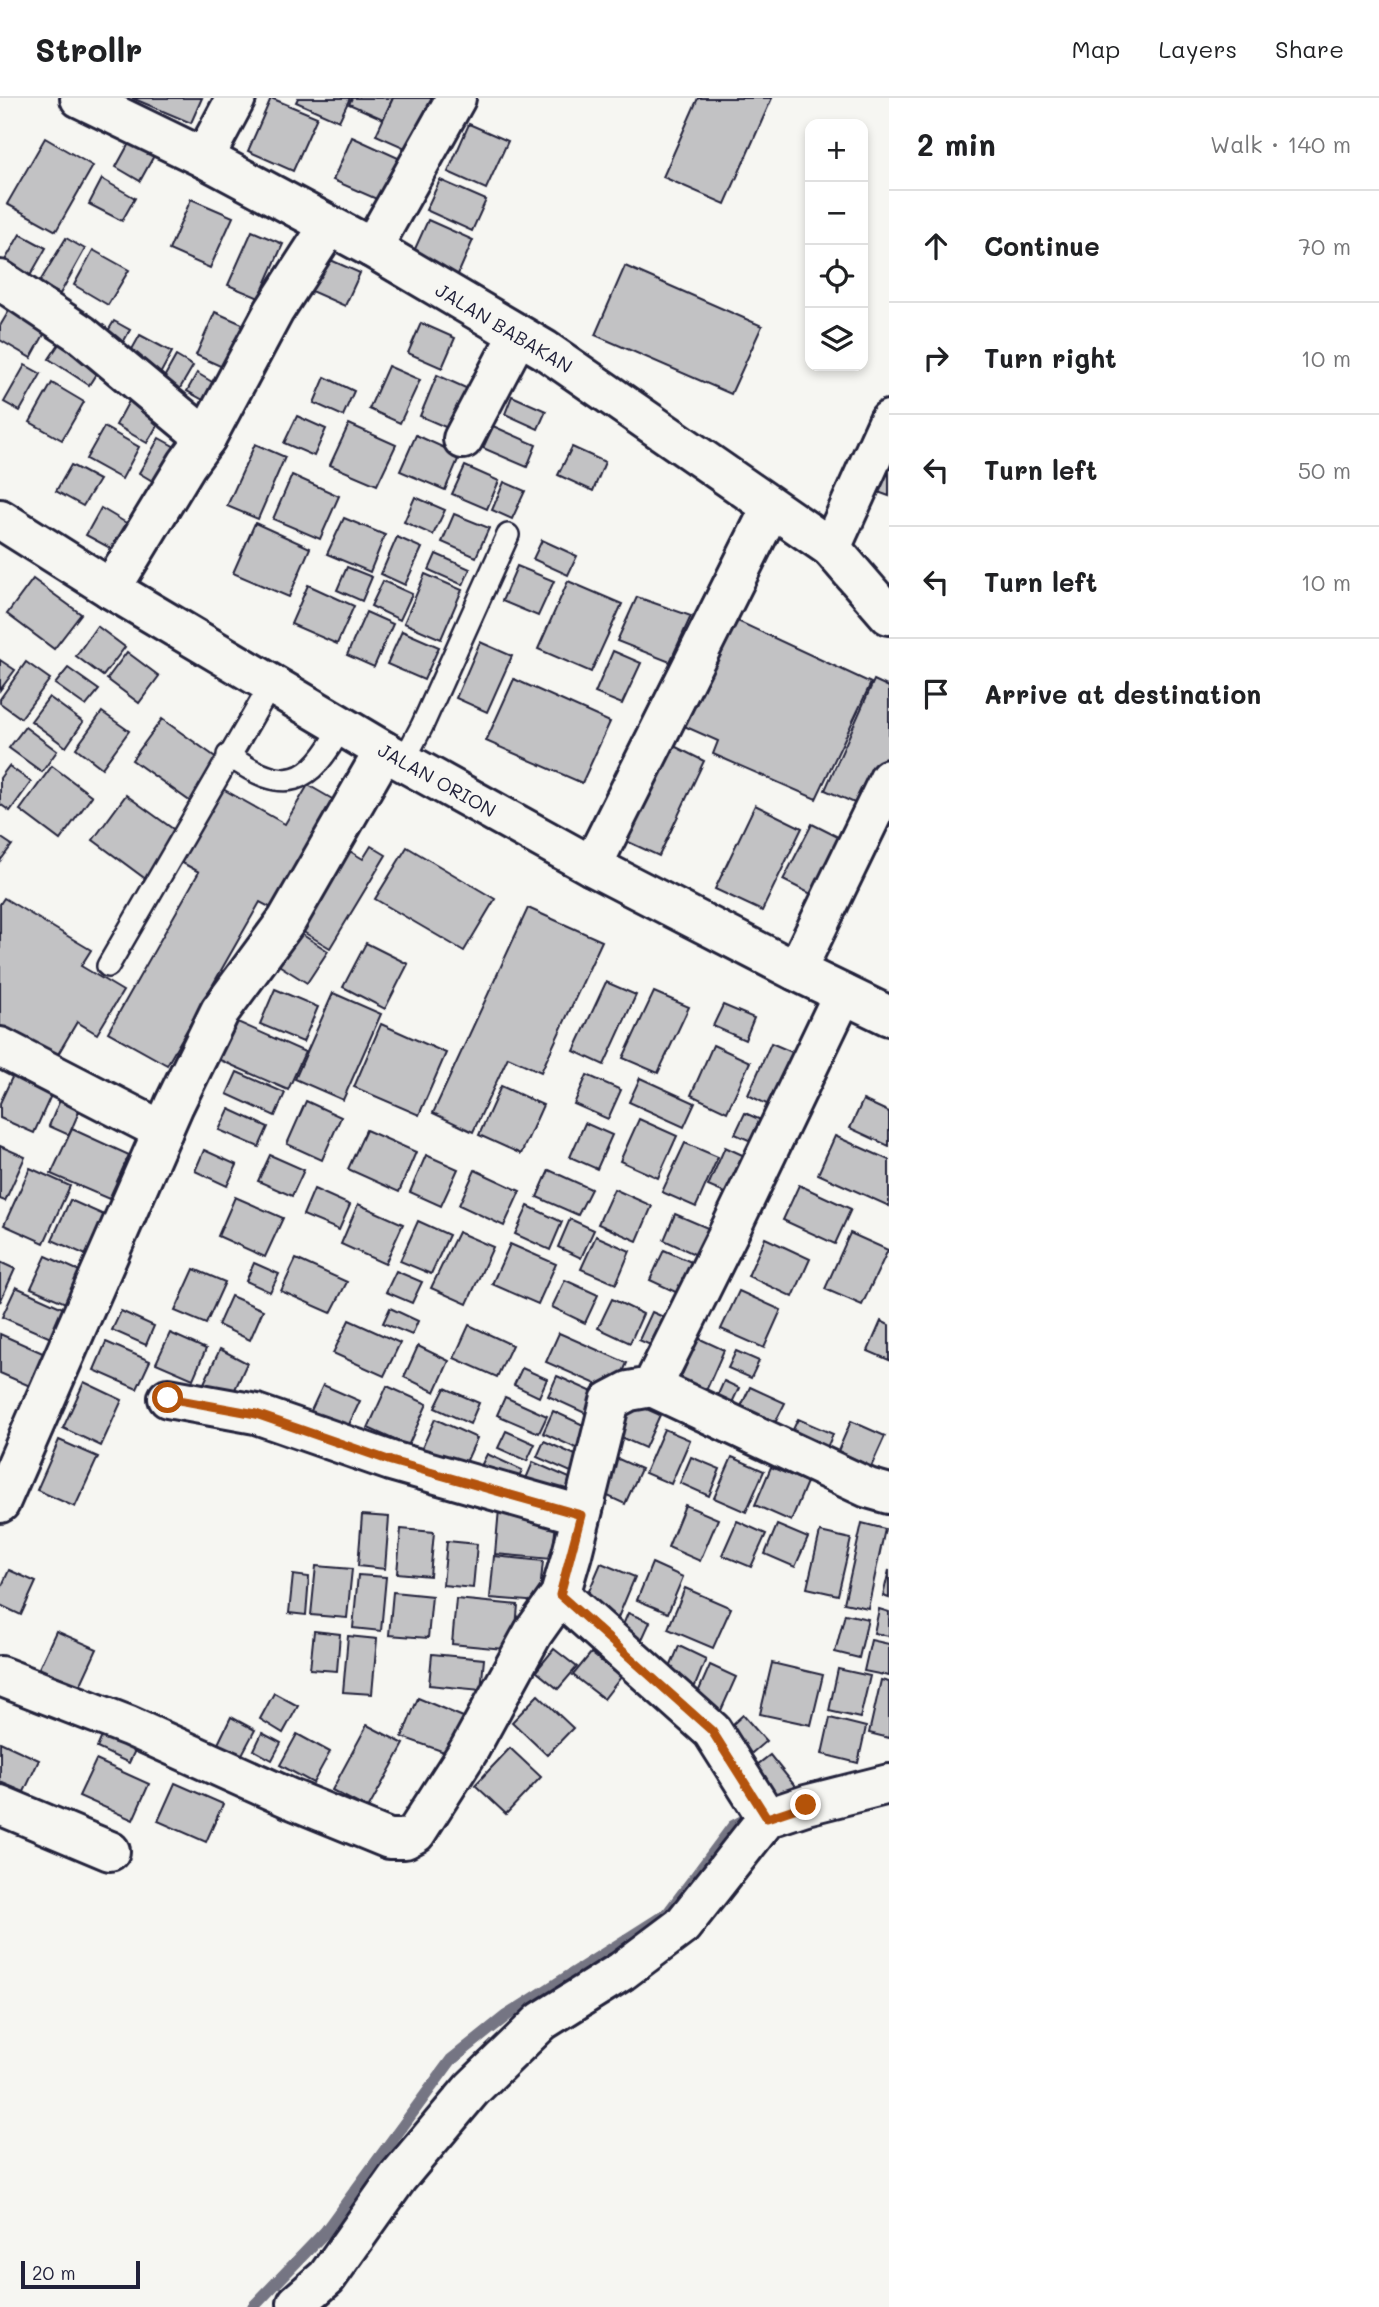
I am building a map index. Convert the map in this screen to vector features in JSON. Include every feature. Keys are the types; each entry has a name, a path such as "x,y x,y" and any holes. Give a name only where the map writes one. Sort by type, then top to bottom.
{"main road":[{"name":"JALAN BABAKAN","path":"80,98 204,158 321,238 372,248 513,343 545,350 766,518 831,548 889,615"},
{"path":"204,158 236,98"},
{"path":"372,248 456,98"},
{"path":"111,589 187,464 206,438 274,311 321,238"},
{"path":"0,280 81,334 206,438"},
{"path":"463,439 513,343"},
{"path":"831,548 886,431"},
{"path":"592,866 766,518"},
{"name":"JALAN ORION","path":"0,519 111,589 393,757 592,866 889,1016"},
{"path":"0,1503 163,1131 220,1011 287,920 393,757"},
{"path":"796,971 889,779"},
{"path":"652,1387 843,994"},
{"path":"0,1047 163,1131"},
{"path":"0,1676 130,1726 291,1799 389,1839 405,1839 416,1833 425,1820 469,1750 533,1633 560,1595 610,1402 629,1391 652,1387 867,1488 889,1494"},
{"path":"168,1398 256,1414 391,1461 581,1515"},
{"path":"560,1595 712,1731 762,1811"},
{"path":"297,2303 327,2277 398,2177 472,2089 542,2021 622,1972 682,1926 762,1811 806,1805 889,1784"},
{"path":"0,1805 110,1851"}],"lane":[{"path":"393,757 422,726 508,535"},
{"path":"108,967 272,683"},
{"path":"228,755 248,769 275,781 297,779 326,754 342,726"}],"building":[{"path":"132,98 202,98 191,123"},
{"path":"271,98 317,117 293,171 248,151"},
{"path":"298,98 350,98 339,121 296,102"},
{"path":"352,98 393,98 383,119 349,104"},
{"path":"393,98 433,98 445,103 421,155 376,135"},
{"path":"698,98 772,98 725,204 663,177"},
{"path":"469,124 508,141 486,189 448,172"},
{"path":"352,137 407,162 388,204 333,180"},
{"path":"45,138 93,166 56,231 7,204"},
{"path":"132,138 156,152 140,181 116,167"},
{"path":"102,179 135,198 122,221 89,204"},
{"path":"440,180 486,200 472,231 426,210"},
{"path":"191,199 233,217 210,268 169,250"},
{"path":"428,220 473,240 456,279 410,260"},
{"path":"252,231 283,244 259,298 228,285"},
{"path":"20,234 46,248 30,276 4,262"},
{"path":"66,238 85,249 60,294 39,283"},
{"path":"93,250 129,270 108,305 74,285"},
{"path":"317,254 360,273 345,306 302,287"},
{"path":"625,266 762,326 731,394 595,335"},
{"path":"10,309 47,329 31,358 0,340 0,326"},
{"path":"215,312 249,327 229,370 196,355"},
{"path":"114,321 130,330 119,350 102,341"},
{"path":"421,323 455,338 442,368 408,353"},
{"path":"67,332 106,358 89,385 49,359"},
{"path":"140,335 172,352 158,378 126,360"},
{"path":"176,356 193,366 179,390 162,381"},
{"path":"25,365 41,374 20,411 4,402"},
{"path":"388,366 420,380 400,423 369,409"},
{"path":"197,373 224,389 214,406 187,391"},
{"path":"437,375 477,393 459,433 420,416"},
{"path":"325,377 354,391 343,416 314,403"},
{"path":"52,383 84,402 62,440 30,422"},
{"path":"512,396 546,411 538,429 505,414"},
{"path":"129,401 161,419 147,443 116,425"},
{"path":"297,416 326,429 314,456 284,443"},
{"path":"349,424 396,445 377,485 330,465"},
{"path":"493,426 536,445 527,467 483,448"},
{"path":"104,427 139,447 122,479 86,459"},
{"path":"416,435 460,455 445,490 400,471"},
{"path":"159,438 186,453 166,489 139,473"},
{"path":"255,444 285,457 258,519 227,506"},
{"path":"889,445 889,496 867,488"},
{"path":"572,447 605,462 593,491 558,475"},
{"path":"71,465 99,480 83,506 56,491"},
{"path":"465,466 499,481 487,509 452,494"},
{"path":"292,475 339,496 320,539 273,519"},
{"path":"504,482 525,491 512,519 492,510"},
{"path":"415,497 445,510 433,535 404,522"},
{"path":"101,508 135,528 121,554 86,535"},
{"path":"454,514 489,528 476,557 442,542"},
{"path":"344,518 385,535 370,572 327,554"},
{"path":"255,523 310,548 289,597 233,573"},
{"path":"397,537 422,548 405,585 381,574"},
{"path":"542,540 577,556 568,575 533,559"},
{"path":"436,554 470,569 463,585 429,570"},
{"path":"517,566 554,581 538,616 502,601"},
{"path":"347,567 372,577 362,601 337,590"},
{"path":"425,574 462,590 441,639 404,623"},
{"path":"33,579 81,614 54,649 7,614"},
{"path":"383,581 412,594 400,620 371,606"},
{"path":"568,581 622,604 591,672 538,649"},
{"path":"308,585 354,606 337,644 291,624"},
{"path":"637,597 691,616 670,662 617,641"},
{"path":"366,612 393,624 374,667 347,655"},
{"path":"729,617 871,683 816,799 713,754 718,741 675,722"},
{"path":"97,626 125,647 103,676 76,656"},
{"path":"402,631 439,647 424,680 387,664"},
{"path":"480,642 512,656 487,712 456,698"},
{"path":"613,651 641,663 622,704 595,693"},
{"path":"127,652 159,676 139,703 107,679"},
{"path":"0,660 15,670 0,690"},
{"path":"26,662 50,679 21,718 0,703 0,699"},
{"path":"68,668 99,690 86,706 55,684"},
{"path":"514,679 610,722 582,783 486,741"},
{"path":"874,680 889,687 889,762 868,809 825,790"},
{"path":"49,697 83,722 66,747 31,721"},
{"path":"102,712 129,731 102,768 76,748"},
{"path":"162,719 221,761 191,802 132,760"},
{"path":"25,727 57,751 42,772 9,748"},
{"path":"668,743 704,761 659,856 622,839"},
{"path":"9,766 31,782 10,811 0,804 0,778"},
{"path":"52,766 92,796 60,840 20,810"},
{"path":"308,785 341,804 279,912 260,902 167,1065 108,1032 199,872 179,861 221,788 285,824"},
{"path":"126,795 180,834 147,880 93,840"},
{"path":"755,805 802,828 762,911 715,889"},
{"path":"812,824 850,843 821,899 783,880"},
{"path":"0,837 12,845 0,861"},
{"path":"338,844 363,859 371,846 386,855 330,948 290,924"},
{"path":"407,847 495,899 464,951 375,899"},
{"path":"4,898 91,950 81,966 123,991 97,1034 77,1022 54,1061 0,1028 0,904"},
{"path":"528,908 602,941 541,1072 508,1057 473,1132 433,1113"},
{"path":"287,925 328,951 307,983 266,957"},
{"path":"366,943 408,964 385,1009 343,987"},
{"path":"606,982 636,995 604,1065 574,1051"},
{"path":"275,989 318,1007 303,1042 260,1024"},
{"path":"654,992 689,1007 658,1073 623,1058"},
{"path":"333,993 381,1014 343,1100 295,1079"},
{"path":"723,1005 754,1018 745,1040 713,1026"},
{"path":"224,1016 305,1052 288,1090 204,1053"},
{"path":"381,1024 446,1053 419,1115 354,1087"},
{"path":"771,1043 806,1058 781,1111 748,1095"},
{"path":"713,1045 750,1062 727,1112 691,1095"},
{"path":"237,1072 285,1093 275,1116 227,1094"},
{"path":"13,1075 52,1093 34,1133 0,1118 0,1103"},
{"path":"587,1075 621,1090 608,1119 574,1104"},
{"path":"640,1078 695,1103 684,1127 629,1102"},
{"path":"501,1086 543,1105 521,1154 479,1135"},
{"path":"62,1095 82,1105 69,1135 49,1126"},
{"path":"863,1100 889,1112 889,1146 850,1128"},
{"path":"306,1101 341,1117 322,1160 287,1144"},
{"path":"229,1109 268,1127 259,1147 219,1130"},
{"path":"745,1113 770,1124 760,1145 735,1134"},
{"path":"639,1119 677,1136 658,1178 620,1161"},
{"path":"585,1123 612,1135 597,1169 570,1157"},
{"path":"72,1129 129,1155 109,1199 51,1174"},
{"path":"366,1130 416,1152 399,1192 348,1169"},
{"path":"835,1136 889,1160 889,1206 818,1174"},
{"path":"685,1143 718,1157 696,1207 662,1192"},
{"path":"0,1146 25,1157 5,1201 0,1199"},
{"path":"725,1147 760,1163 743,1201 708,1186"},
{"path":"204,1150 237,1165 227,1186 195,1171"},
{"path":"270,1155 304,1170 292,1196 258,1181"},
{"path":"426,1155 458,1169 441,1206 410,1192"},
{"path":"30,1168 70,1186 44,1243 4,1225"},
{"path":"475,1170 520,1191 504,1226 459,1205"},
{"path":"549,1170 591,1189 578,1215 537,1197"},
{"path":"799,1185 851,1209 835,1244 783,1220"},
{"path":"314,1189 350,1205 339,1230 303,1215"},
{"path":"614,1189 652,1206 637,1241 598,1224"},
{"path":"235,1197 283,1218 265,1257 218,1236"},
{"path":"70,1200 104,1215 86,1255 52,1240"},
{"path":"358,1204 403,1224 385,1264 341,1244"},
{"path":"528,1206 562,1222 550,1250 515,1234"},
{"path":"675,1214 717,1232 705,1259 664,1240"},
{"path":"570,1219 594,1230 581,1258 558,1247"},
{"path":"418,1221 449,1235 431,1274 400,1261"},
{"path":"458,1232 493,1247 467,1304 431,1288"},
{"path":"850,1233 888,1250 862,1305 825,1289"},
{"path":"596,1236 630,1251 616,1284 581,1269"},
{"path":"765,1238 810,1259 793,1297 748,1276"},
{"path":"510,1244 556,1264 538,1304 492,1284"},
{"path":"664,1250 698,1265 684,1296 650,1280"},
{"path":"46,1256 84,1273 70,1305 31,1288"},
{"path":"296,1259 347,1282 331,1313 281,1291"},
{"path":"0,1262 15,1269 0,1302"},
{"path":"254,1263 279,1274 270,1292 246,1281"},
{"path":"194,1269 225,1282 206,1324 175,1311"},
{"path":"396,1271 422,1282 412,1303 386,1292"},
{"path":"565,1280 598,1295 585,1323 552,1307"},
{"path":"16,1287 74,1313 60,1342 2,1317"},
{"path":"739,1291 781,1310 764,1348 721,1329"},
{"path":"231,1296 263,1310 250,1340 218,1325"},
{"path":"612,1299 643,1314 630,1343 598,1328"},
{"path":"390,1308 418,1321 412,1335 383,1323"},
{"path":"121,1311 154,1326 146,1345 112,1330"},
{"path":"652,1312 677,1323 664,1351 639,1340"},
{"path":"349,1320 400,1343 384,1376 333,1353"},
{"path":"881,1321 889,1325 889,1360 868,1351"},
{"path":"469,1325 512,1345 497,1377 454,1358"},
{"path":"170,1333 206,1349 193,1379 156,1363"},
{"path":"559,1333 627,1363 614,1392 546,1362"},
{"path":"0,1334 54,1358 39,1390 0,1373"},
{"path":"698,1338 724,1350 702,1400 676,1388"},
{"path":"106,1342 150,1361 137,1389 94,1370"},
{"path":"418,1346 449,1361 435,1392 404,1377"},
{"path":"220,1349 247,1363 232,1396 204,1383"},
{"path":"736,1351 759,1361 751,1378 728,1368"},
{"path":"522,1368 547,1379 539,1397 514,1385"},
{"path":"557,1376 597,1394 587,1414 548,1396"},
{"path":"724,1381 739,1388 731,1405 716,1399"},
{"path":"84,1382 122,1400 101,1446 63,1428"},
{"path":"323,1385 360,1401 346,1431 309,1415"},
{"path":"387,1386 427,1404 408,1446 368,1428"},
{"path":"750,1387 785,1403 771,1431 737,1415"},
{"path":"445,1388 479,1403 470,1424 435,1408"},
{"path":"505,1397 547,1416 539,1433 497,1415"},
{"path":"633,1403 660,1415 645,1448 618,1436"},
{"path":"553,1411 590,1428 580,1450 543,1433"},
{"path":"435,1419 477,1438 464,1467 422,1448"},
{"path":"798,1419 833,1434 823,1457 787,1442"},
{"path":"851,1421 885,1436 871,1467 838,1451"},
{"path":"664,1429 690,1440 671,1484 645,1473"},
{"path":"506,1431 535,1444 527,1461 498,1448"},
{"path":"59,1440 98,1457 75,1507 37,1490"},
{"path":"544,1441 580,1457 573,1473 537,1457"},
{"path":"487,1454 522,1470 514,1488 478,1472"},
{"path":"614,1457 641,1469 625,1504 599,1492"},
{"path":"691,1457 720,1469 709,1496 680,1483"},
{"path":"732,1457 764,1471 746,1512 714,1498"},
{"path":"533,1462 574,1480 562,1506 522,1488"},
{"path":"771,1467 807,1482 791,1521 755,1505"},
{"path":"685,1505 718,1519 700,1561 668,1547"},
{"path":"499,1509 557,1514 552,1559 495,1554"},
{"path":"362,1515 389,1517 385,1569 358,1566"},
{"path":"737,1521 766,1534 751,1567 722,1555"},
{"path":"862,1523 885,1529 868,1608 844,1603"},
{"path":"777,1525 808,1538 795,1567 765,1554"},
{"path":"401,1529 434,1532 430,1576 397,1573"},
{"path":"820,1532 851,1539 838,1595 807,1588"},
{"path":"447,1541 477,1544 473,1588 443,1585"},
{"path":"494,1556 543,1561 539,1602 490,1598"},
{"path":"601,1563 635,1577 617,1620 583,1605"},
{"path":"652,1563 683,1577 668,1613 637,1600"},
{"path":"316,1566 352,1569 347,1618 311,1615"},
{"path":"9,1570 36,1582 21,1615 0,1605 0,1590"},
{"path":"889,1570 889,1598 883,1596"},
{"path":"293,1575 309,1577 306,1615 289,1613"},
{"path":"358,1575 386,1577 381,1631 353,1628"},
{"path":"685,1588 731,1608 713,1648 668,1629"},
{"path":"393,1592 432,1596 428,1638 389,1635"},
{"path":"456,1599 518,1605 514,1650 452,1644"},
{"path":"879,1609 889,1612 889,1636 874,1633"},
{"path":"628,1613 650,1622 639,1646 618,1637"},
{"path":"845,1614 868,1619 859,1658 835,1652"},
{"path":"56,1631 97,1649 80,1686 39,1668"},
{"path":"314,1631 340,1634 337,1671 310,1669"},
{"path":"348,1636 377,1639 372,1694 343,1692"},
{"path":"871,1640 889,1644 889,1676 864,1671"},
{"path":"679,1646 706,1659 695,1686 667,1675"},
{"path":"554,1649 577,1667 558,1689 536,1671"},
{"path":"591,1653 621,1677 604,1699 573,1675"},
{"path":"432,1654 484,1659 481,1690 429,1685"},
{"path":"772,1663 823,1675 811,1725 760,1714"},
{"path":"710,1665 736,1677 719,1715 693,1704"},
{"path":"838,1669 870,1676 860,1718 829,1711"},
{"path":"881,1680 889,1682 889,1738 869,1733"},
{"path":"274,1693 298,1706 283,1733 260,1719"},
{"path":"538,1695 573,1728 547,1755 512,1722"},
{"path":"418,1698 475,1722 450,1754 402,1737"},
{"path":"743,1715 766,1741 746,1758 723,1733"},
{"path":"231,1717 255,1730 237,1764 214,1752"},
{"path":"830,1718 866,1727 858,1763 822,1754"},
{"path":"367,1725 404,1744 368,1809 332,1790"},
{"path":"106,1727 139,1742 129,1763 97,1748"},
{"path":"262,1733 281,1743 272,1760 254,1750"},
{"path":"297,1734 330,1752 313,1783 280,1765"},
{"path":"0,1742 39,1760 24,1792 0,1782"},
{"path":"510,1748 541,1777 506,1814 475,1785"},
{"path":"770,1755 795,1786 771,1803 748,1772"},
{"path":"96,1760 149,1784 133,1820 79,1796"},
{"path":"175,1783 223,1804 206,1842 158,1821"}],"waterway":[{"path":"253,2307 325,2232 451,2060 506,2016 668,1913 733,1826 752,1816"}],"route":[{"path":"168,1398 256,1414 391,1461 581,1515 560,1595 712,1731 767,1818 806,1805"}]}
